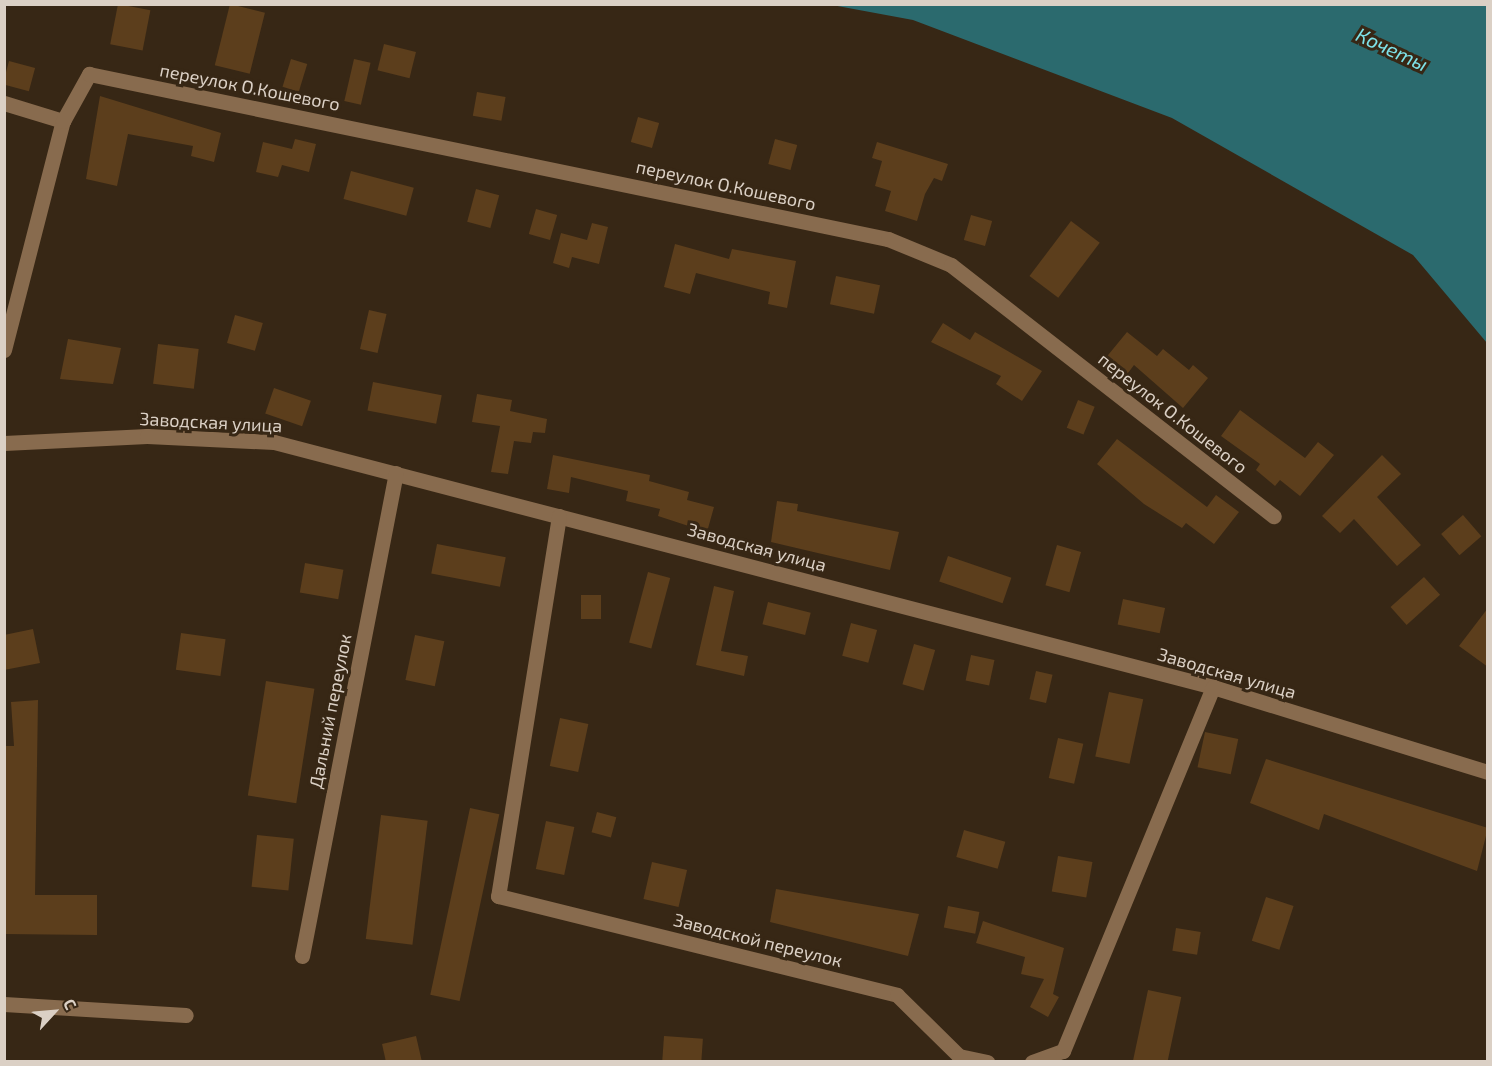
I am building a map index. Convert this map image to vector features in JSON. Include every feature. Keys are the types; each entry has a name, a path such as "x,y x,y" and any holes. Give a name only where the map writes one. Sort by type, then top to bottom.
{"street":[{"name":"переулок О.Кошевого","path":"63,121 89,74 888,239 951,266 1274,516"},
{"path":"4,103 63,121 4,350"},
{"name":"Заводская улица","path":"4,443 147,436 274,442 1214,687 1488,772"},
{"name":"Дальний переулок","path":"302,956 396,473"},
{"name":"Заводской переулок","path":"559,516 498,896 897,995 959,1056 987,1062"},
{"path":"1032,1062 1063,1051 1214,687"},
{"path":"4,1004 186,1015"}],"water":[{"name":"Кочеты","path":"832,5 1487,5 1487,343 1413,255 1172,118 913,20"}],"building":[{"path":"118,4 150,10 143,51 110,44"},
{"path":"230,4 265,13 250,74 215,65"},
{"path":"384,44 416,52 409,78 377,70"},
{"path":"291,59 307,64 299,92 283,87"},
{"path":"354,59 371,63 361,105 344,101"},
{"path":"9,61 35,68 29,91 4,85"},
{"path":"477,92 506,97 501,121 473,116"},
{"path":"100,96 221,133 214,162 191,156 193,146 128,134 117,186 86,179"},
{"path":"638,117 659,123 652,148 631,142"},
{"path":"295,139 316,144 309,172 282,165 278,177 256,172 263,142 292,149"},
{"path":"775,139 797,145 790,170 768,164"},
{"path":"877,142 948,164 942,181 934,178 925,194 917,221 885,211 891,191 875,186 882,161 872,158"},
{"path":"351,171 414,188 406,216 343,199"},
{"path":"476,189 499,195 490,228 467,222"},
{"path":"536,209 557,215 550,240 529,234"},
{"path":"971,215 992,221 985,246 964,240"},
{"path":"1071,221 1100,243 1058,298 1029,276"},
{"path":"592,223 608,227 599,264 572,257 569,268 553,263 561,233 587,240"},
{"path":"675,244 729,259 732,249 796,261 787,308 768,304 770,292 696,273 690,294 664,287"},
{"path":"836,276 880,285 874,314 830,304"},
{"path":"369,310 387,314 378,353 360,349"},
{"path":"235,315 263,323 255,351 227,343"},
{"path":"943,323 970,340 975,332 1042,371 1022,401 996,384 1001,376 931,342"},
{"path":"1127,332 1157,356 1163,349 1189,370 1193,365 1208,378 1183,408 1134,365 1125,377 1104,360"},
{"path":"68,339 121,348 113,384 60,379"},
{"path":"158,344 199,349 194,389 153,384"},
{"path":"373,382 442,395 436,424 367,410"},
{"path":"274,388 311,401 302,426 265,414"},
{"path":"477,394 512,400 510,411 547,419 545,433 533,432 531,443 514,441 508,474 491,472 500,426 472,422"},
{"path":"1078,400 1095,407 1083,435 1067,428"},
{"path":"1240,410 1305,458 1318,442 1334,455 1300,496 1280,480 1275,486 1256,470 1260,464 1221,436"},
{"path":"1117,439 1207,507 1216,495 1239,512 1214,544 1186,523 1182,528 1144,504 1097,464"},
{"path":"553,455 650,475 649,481 689,492 687,500 714,507 707,532 658,516 660,509 626,501 628,491 571,477 569,493 547,489"},
{"path":"1382,455 1401,474 1377,497 1421,545 1397,566 1354,519 1340,533 1322,516"},
{"path":"777,501 798,504 797,511 899,532 890,570 771,542"},
{"path":"1463,515 1481,536 1459,555 1441,534"},
{"path":"437,544 506,557 500,587 431,573"},
{"path":"1057,545 1081,552 1069,592 1045,585"},
{"path":"948,556 1011,578 1003,603 939,582"},
{"path":"305,563 343,570 338,599 300,593"},
{"path":"648,572 670,578 651,648 629,643"},
{"path":"1424,577 1440,595 1407,625 1391,607"},
{"path":"714,586 734,591 721,651 748,656 744,676 696,665"},
{"path":"581,595 601,595 601,619 581,619"},
{"path":"1123,599 1165,608 1160,633 1118,624"},
{"path":"768,602 811,613 805,635 762,624"},
{"path":"1488,608 1488,667 1459,646"},
{"path":"851,623 877,630 868,663 842,656"},
{"path":"33,629 40,663 4,670 4,635"},
{"path":"181,633 226,639 220,676 176,670"},
{"path":"415,635 444,641 435,686 405,680"},
{"path":"914,644 935,650 924,690 902,684"},
{"path":"971,655 994,660 989,685 966,680"},
{"path":"1036,671 1053,675 1046,703 1029,699"},
{"path":"266,681 314,689 296,803 248,796"},
{"path":"1109,692 1143,699 1130,764 1095,757"},
{"path":"38,700 35,895 97,895 97,935 4,934 4,746 14,746 11,702"},
{"path":"560,718 588,724 578,772 550,766"},
{"path":"1205,732 1238,739 1231,774 1198,767"},
{"path":"1058,738 1083,744 1074,784 1049,778"},
{"path":"1266,759 1488,828 1477,871 1324,814 1319,830 1250,803"},
{"path":"470,808 499,814 460,1001 430,995"},
{"path":"597,812 616,817 611,837 592,832"},
{"path":"381,815 428,821 412,945 366,939"},
{"path":"546,821 574,827 564,875 536,869"},
{"path":"964,830 1005,842 998,869 956,857"},
{"path":"257,835 294,839 288,891 252,887"},
{"path":"1058,856 1092,862 1086,898 1052,891"},
{"path":"652,862 687,870 679,907 643,899"},
{"path":"776,889 919,914 908,956 770,922"},
{"path":"1266,897 1294,906 1279,950 1252,941"},
{"path":"948,906 979,912 975,934 944,928"},
{"path":"983,921 1064,948 1053,994 1059,997 1048,1017 1030,1007 1044,979 1021,974 1025,957 976,943"},
{"path":"1176,928 1201,932 1197,955 1172,951"},
{"path":"1148,990 1181,997 1167,1062 1133,1062"},
{"path":"416,1036 422,1062 386,1062 382,1044"},
{"path":"664,1036 703,1039 701,1062 662,1062"}]}
